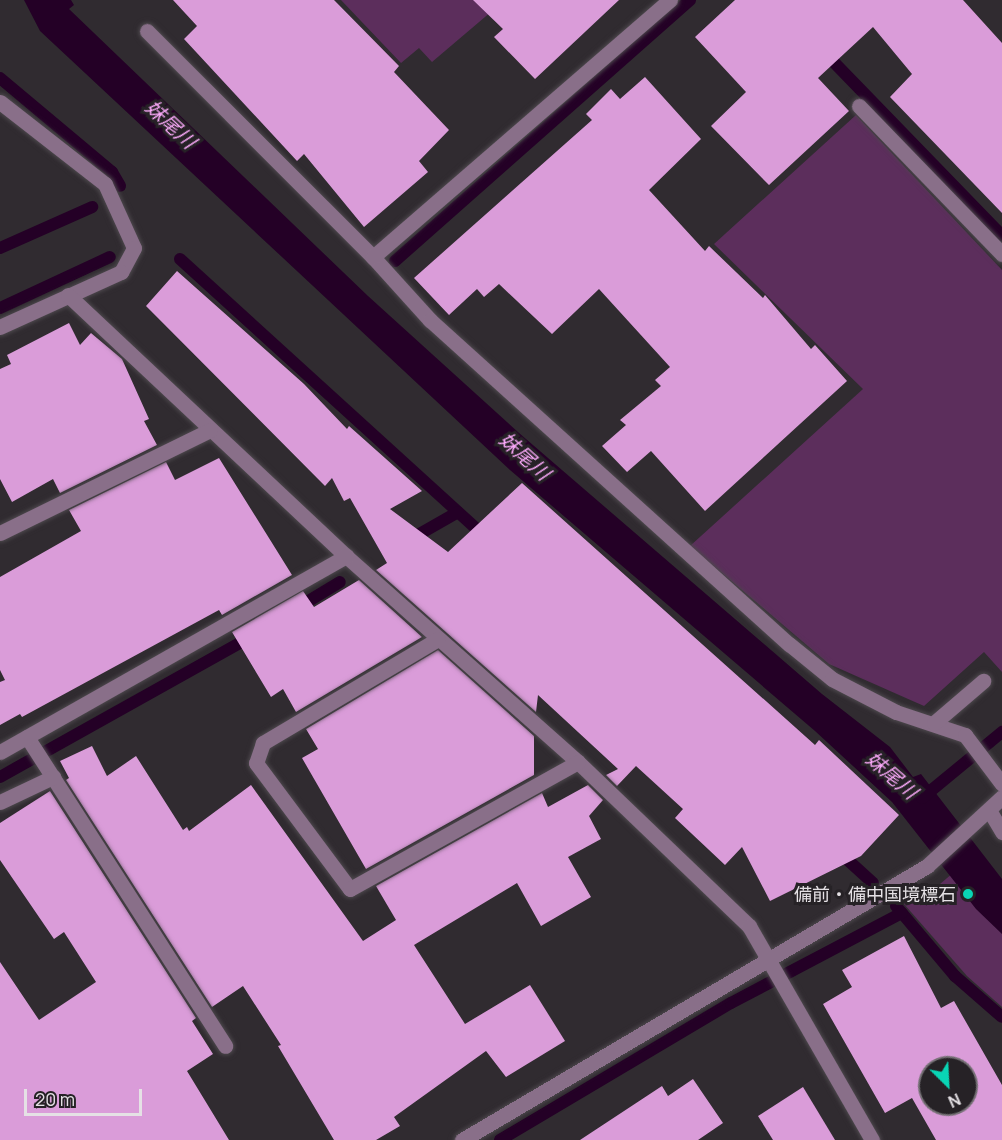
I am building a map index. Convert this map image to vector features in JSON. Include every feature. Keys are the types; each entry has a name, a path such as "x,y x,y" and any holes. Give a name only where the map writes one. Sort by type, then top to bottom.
{"street":[{"path":"373,257 670,0"},
{"path":"147,31 373,257 430,320 789,644 832,679 896,712 965,735 998,779"},
{"path":"0,102 105,184 134,248 121,272 0,327"},
{"path":"859,106 1002,254"},
{"path":"68,295 346,556 578,762 749,926 872,1140"},
{"path":"0,533 210,430"},
{"path":"0,752 346,556"},
{"path":"438,639 263,743 256,763 350,889 578,762"},
{"path":"934,723 983,681"},
{"path":"27,736 225,1046"},
{"path":"0,802 49,771"},
{"path":"462,1140 771,964 896,885 938,856 970,829 1002,797"},
{"path":"989,810 1002,832"}],"shaded area":[{"path":"341,0 505,0 432,62 419,48 401,63"},
{"path":"856,115 1002,270 1002,672 984,652 924,706 829,664 690,546 863,389 714,244"},
{"path":"979,851 1002,883 1002,1007 967,976 904,904 927,895"}],"water":[{"name":"妹尾川","path":"24,0 71,0 74,5 69,9 368,296 519,433 822,694 890,747 913,777 921,774 1002,879 1002,934 976,909 892,802 815,731 510,470 40,31"}],"building":[{"path":"173,0 334,0 399,66 394,72 449,130 419,161 428,172 364,227 304,154 297,161 184,39 197,26"},
{"path":"473,0 619,0 535,79 494,37 503,29"},
{"path":"735,0 963,0 1002,43 1002,213 890,97 912,74 873,27 818,78 849,111 769,185 711,126 746,92 695,37"},
{"path":"645,77 701,139 649,190 705,251 709,246 763,298 765,295 811,349 815,345 847,381 705,511 651,451 627,472 602,446 626,425 620,420 661,386 655,380 670,367 599,289 552,334 499,284 484,297 477,289 449,315 414,278 592,120 586,114 611,89 620,99"},
{"path":"177,271 304,384 347,429 349,426 422,491 390,509 448,552 522,483 815,745 819,740 899,815 861,856 770,901 742,847 725,865 675,818 683,809 636,766 617,786 606,775 618,769 538,695 536,712 376,570 387,563 350,498 344,501 332,478 325,486 146,306"},
{"path":"69,323 80,345 91,333 122,359 149,419 144,421 157,445 60,493 53,479 12,502 0,479 0,369 11,364 7,355"},
{"path":"219,458 292,575 222,615 219,610 22,717 20,714 0,725 0,682 5,680 0,670 0,577 81,531 69,510 166,462 175,480"},
{"path":"359,580 422,637 296,712 283,689 271,697 232,632 303,591 314,607"},
{"path":"438,650 534,736 534,775 366,869 302,758 318,749 306,729"},
{"path":"92,746 107,776 136,756 183,830 187,827 189,831 251,785 363,941 396,920 376,886 542,793 548,807 588,785 603,800 589,816 601,839 568,857 591,897 541,926 517,883 414,945 465,1024 530,985 565,1041 506,1077 486,1051 394,1117 400,1126 376,1140 334,1140 278,1046 281,1045 243,986 212,1007 66,780 69,778 60,761"},
{"path":"50,791 196,1018 192,1021 213,1054 187,1071 229,1140 0,1140 0,962 39,1020 96,982 64,932 54,939 0,860 0,823"},
{"path":"904,936 941,1008 954,1001 1002,1085 1002,1140 936,1140 922,1116 978,1116 978,1056 918,1056 918,1108 912,1098 885,1113 823,1004 852,987 842,970"},
{"path":"693,1079 723,1123 698,1140 580,1140 662,1086 668,1096"},
{"path":"803,1087 835,1140 773,1140 758,1116"}],"waterway":[{"path":"395,261 690,0"},
{"path":"823,51 1002,236"},
{"path":"0,78 112,172 120,186"},
{"path":"0,248 92,207"},
{"path":"0,308 110,257"},
{"path":"180,259 485,537"},
{"path":"409,540 458,512"},
{"path":"297,608 340,582"},
{"path":"0,777 252,636"},
{"path":"922,798 1002,732"},
{"path":"839,852 873,883"},
{"path":"896,906 955,976 1002,1017"},
{"path":"500,1140 731,1003 902,913"}],"place":[{"name":"備前・備中国境標石","path":"968,894"}]}
